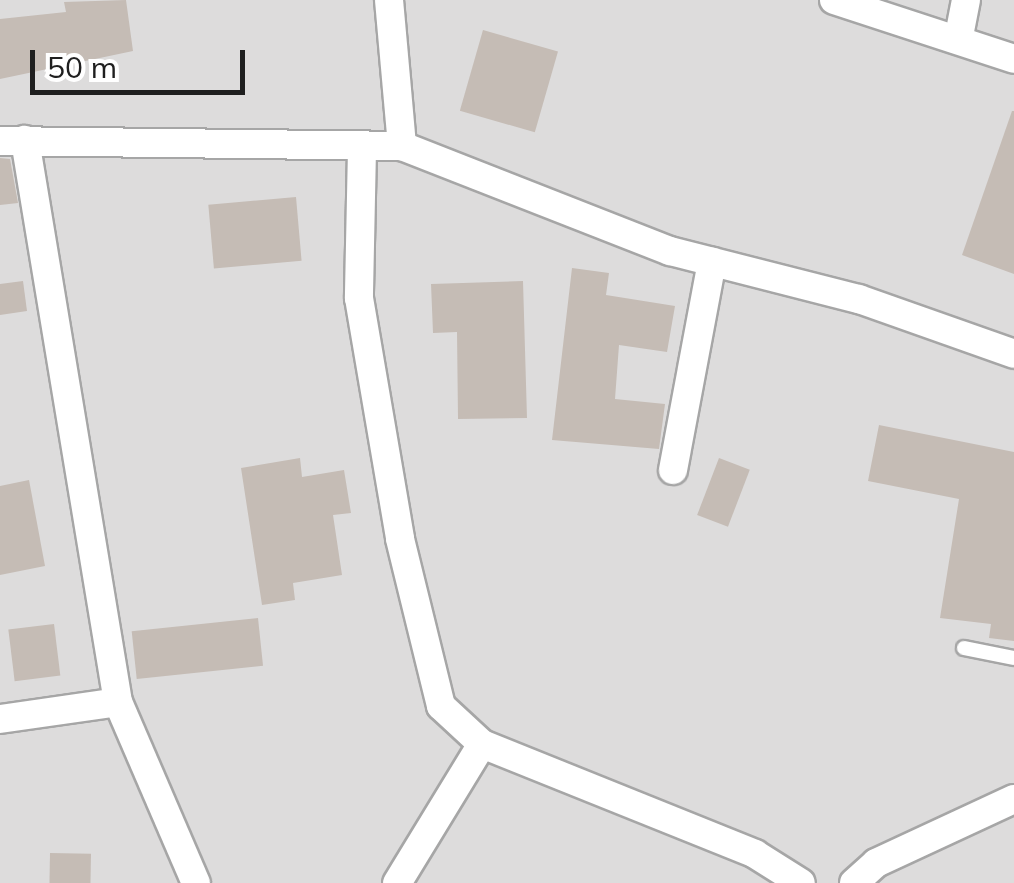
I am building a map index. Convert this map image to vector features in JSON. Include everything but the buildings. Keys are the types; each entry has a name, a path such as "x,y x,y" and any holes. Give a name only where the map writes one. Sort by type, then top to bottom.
{"street":[{"path":"389,0 402,146"},
{"path":"834,0 959,36 1014,58"},
{"path":"959,36 966,0"},
{"path":"196,883 118,702 12,141 362,149 402,146 712,262 859,298 1014,354"},
{"path":"362,149 358,298 400,539 441,706 482,744 755,854 801,883"},
{"path":"672,470 712,262"},
{"path":"0,719 118,702"},
{"path":"397,883 482,744"},
{"path":"854,883 876,863 1014,799"}],"lane":[{"path":"964,648 1014,658"}],"shaded area":[{"path":"0,0 1014,0 1014,883 0,883"}]}
